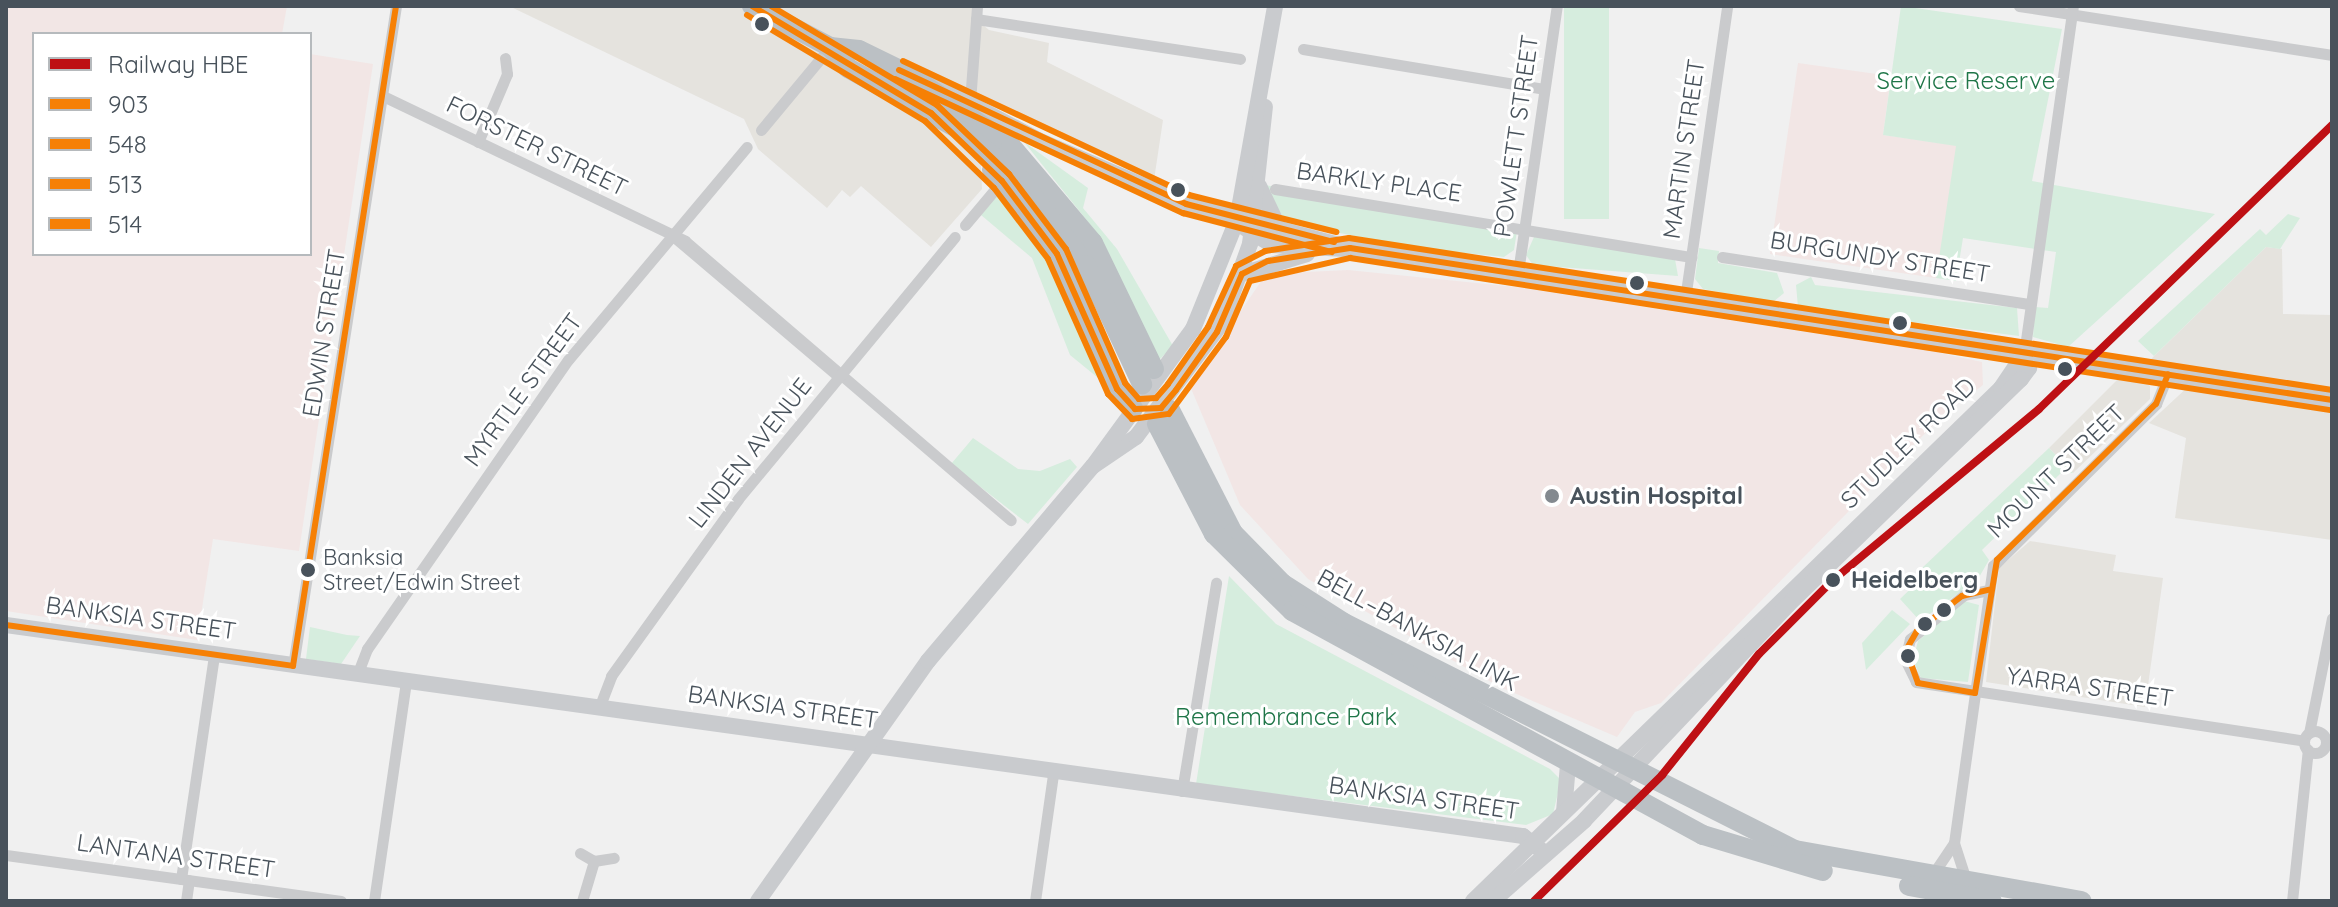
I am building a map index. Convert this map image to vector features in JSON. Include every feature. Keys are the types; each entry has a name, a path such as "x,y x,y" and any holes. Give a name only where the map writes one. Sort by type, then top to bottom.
{"highway":[{"path":"752,6 830,47 848,68 931,113 991,152 1044,206 1154,374"},
{"path":"830,47 859,50 910,75 996,133 1062,200 1112,274 1154,374"},
{"path":"931,113 1002,181 1057,254 1117,389 1135,408"},
{"name":"BELL–BANKSIA LINK","path":"1162,412 1204,520 1263,589 1307,621 1612,788"},
{"name":"BELL–BANKSIA LINK","path":"1162,412 1218,510 1283,584 1625,770"},
{"path":"1625,770 1795,850 1933,889"},
{"path":"1612,788 1657,812 1775,860 1933,889 2082,901"},
{"path":"1963,893 1992,901"}],"main road":[{"path":"1093,466 1129,445 1162,412 1217,332 1242,274 1243,195 1275,6"},
{"path":"758,901 871,746 928,661 1093,466 1107,439 1135,408 1154,374 1208,299 1245,225 1258,182 1265,69"},
{"path":"910,75 944,87 1038,140 1200,209 1325,251"},
{"path":"1258,182 1279,228"},
{"path":"1200,209 1243,195"},
{"path":"1245,225 1279,228 1350,248 2332,400"},
{"path":"1242,274 1325,251 1350,248"},
{"name":"STUDLEY ROAD","path":"1664,725 1683,715 2021,379 2029,368 2024,354"},
{"name":"STUDLEY ROAD","path":"1473,901 1612,788 1664,725 2001,388 2024,354"},
{"path":"1135,408 1162,412"},
{"path":"1107,439 1129,445"},
{"name":"BANKSIA STREET","path":"6,625 1053,774 1523,836 1540,849"},
{"path":"1564,812 1568,764"},
{"name":"STUDLEY ROAD","path":"1493,901 1540,849 1564,812 1612,788"}],"street":[{"name":"EDWIN STREET","path":"293,666 396,6"},
{"path":"970,102 967,69 977,6"},
{"name":"POWLETT STREET","path":"1518,272 1557,6"},
{"name":"MARTIN STREET","path":"1685,299 1727,6"},
{"path":"2019,6 2072,10 2332,55"},
{"path":"2024,354 2072,10"},
{"path":"976,19 1240,59"},
{"path":"761,130 830,47"},
{"path":"1303,49 1544,89"},
{"path":"478,142 507,74 505,58"},
{"path":"944,87 967,69"},
{"name":"FORSTER STREET","path":"383,96 673,236 1011,520"},
{"name":"MYRTLE STREET","path":"357,675 367,649 568,360 747,147"},
{"path":"965,225 1002,181"},
{"name":"BARKLY PLACE","path":"1275,189 1524,228"},
{"path":"1524,228 1691,257"},
{"name":"LINDEN AVENUE","path":"599,708 611,676 738,499 955,237"},
{"name":"BURGUNDY STREET","path":"1722,257 2030,304"},
{"name":"MOUNT STREET","path":"1933,889 1954,843 1989,590 2002,554 2156,404 2168,374"},
{"path":"1182,791 1216,583"},
{"name":"YARRA STREET","path":"1989,590 1964,595 1910,639 1905,659 1913,679 1975,693 2317,743"},
{"path":"2292,901 2317,743 2319,698 2332,618"},
{"path":"186,901 185,879 214,655"},
{"path":"374,901 406,682"},
{"path":"1035,901 1053,774"},
{"name":"MOUNT STREET","path":"1954,843 1963,893"},
{"path":"580,853 594,861 614,858"},
{"name":"LANTANA STREET","path":"6,855 341,901"},
{"path":"582,901 594,861"}],"shaded area":[{"path":"6,6 287,6 282,32 32,32 32,256 312,256 312,54 373,64 299,551 213,539 197,640 6,611"},
{"path":"509,6 977,6 976,19 989,30 1049,43 1047,62 1163,120 1154,180 978,99 982,189 931,247 861,186 850,197 842,190 827,208 758,149 744,119"},
{"path":"1798,63 1891,76 1883,135 1960,146 1936,278 1770,254"},
{"path":"2266,247 2282,249 2283,314 2332,315 2332,390 2148,362"},
{"name":"Austin Hospital","path":"1348,270 1516,287 1935,352 1982,362 1983,385 1940,418 1661,703 1635,712 1617,737 1500,687 1308,579 1240,505 1190,386 1266,274"},
{"path":"2138,377 2150,386 2150,399 2073,473 2049,448 2119,378"},
{"path":"2191,384 2332,409 2332,540 2175,518 2186,438 2149,423"},
{"path":"2030,541 2116,555 2113,571 2163,578 2145,707 1986,682 1999,568"}],"green space":[{"path":"1564,6 1609,6 1609,219 1564,219"},
{"name":"Service Reserve","path":"1901,6 2062,29 2032,181 2215,214 2068,347 2033,337 2035,307 2048,308 2056,252 1963,238 1956,281 1936,278 1956,146 1883,135"},
{"path":"1024,142 1088,188 1083,208 1117,249 1173,346 1159,360 1097,233"},
{"path":"1265,185 1517,231 1514,250 1504,257 1425,249 1286,223"},
{"path":"999,194 1028,215 1108,386 1070,355 1032,258 981,215"},
{"path":"2288,214 2300,218 2280,249 2266,247 2154,356 2138,341 2260,229 2266,235"},
{"path":"1534,237 1675,259 1678,276 1533,265 1526,255"},
{"path":"1699,248 1719,251 1718,263 1777,273 1784,293 1773,302 1703,289 1695,279"},
{"path":"1811,277 1815,285 2017,308 2019,336 1798,307 1796,285"},
{"path":"973,438 1018,469 1040,471 1070,459 1077,467 1028,524 951,464"},
{"path":"2049,448 2073,473 2061,473 1982,550 1989,560 1978,579 1920,621 1900,599 1927,573 1922,568"},
{"name":"Remembrance Park","path":"1229,576 1276,624 1550,769 1561,780 1553,814 1526,825 1196,784"},
{"path":"1964,601 1979,605 1968,682 1921,678 1913,660 1918,641"},
{"path":"1892,610 1910,624 1866,670 1862,643"},
{"path":"310,627 360,636 341,664 306,659"}],"rail line":[{"name":"HBE","path":"1534,901 1662,775 1759,654 1832,581 2039,409 2332,125"}],"transit line":[{"name":"548","path":"293,666 396,6"},
{"name":"903","path":"752,6 931,113 1002,181 1057,254 1117,389 1135,409 1161,408 1176,390 1217,332 1242,274 1268,261 1350,248 2332,400"},
{"name":"514","path":"771,6 937,105 1009,174 1066,249 1125,383 1139,399 1156,398 1168,384 1208,327 1236,266 1265,251 1349,238 2332,390"},
{"name":"513","path":"747,15 925,121 994,188 1048,259 1108,394 1132,419 1169,414 1226,337 1250,281 1350,258 2330,410"},
{"name":"514","path":"903,61 1189,195 1336,232"},
{"name":"903","path":"899,70 1186,204 1334,242"},
{"name":"513","path":"895,79 1183,213 1332,252"},
{"name":"903","path":"1975,693 1997,560 2156,404 2168,374"},
{"name":"903","path":"1975,693 1918,683 1906,650 1917,631 1962,596 1989,590"},
{"name":"548","path":"6,625 293,666"}],"place":[{"name":"Austin Hospital","path":"1552,496"},
{"name":"Banksia Street/Edwin Street","path":"308,570"},
{"name":"Heidelberg","path":"1833,580"}]}
